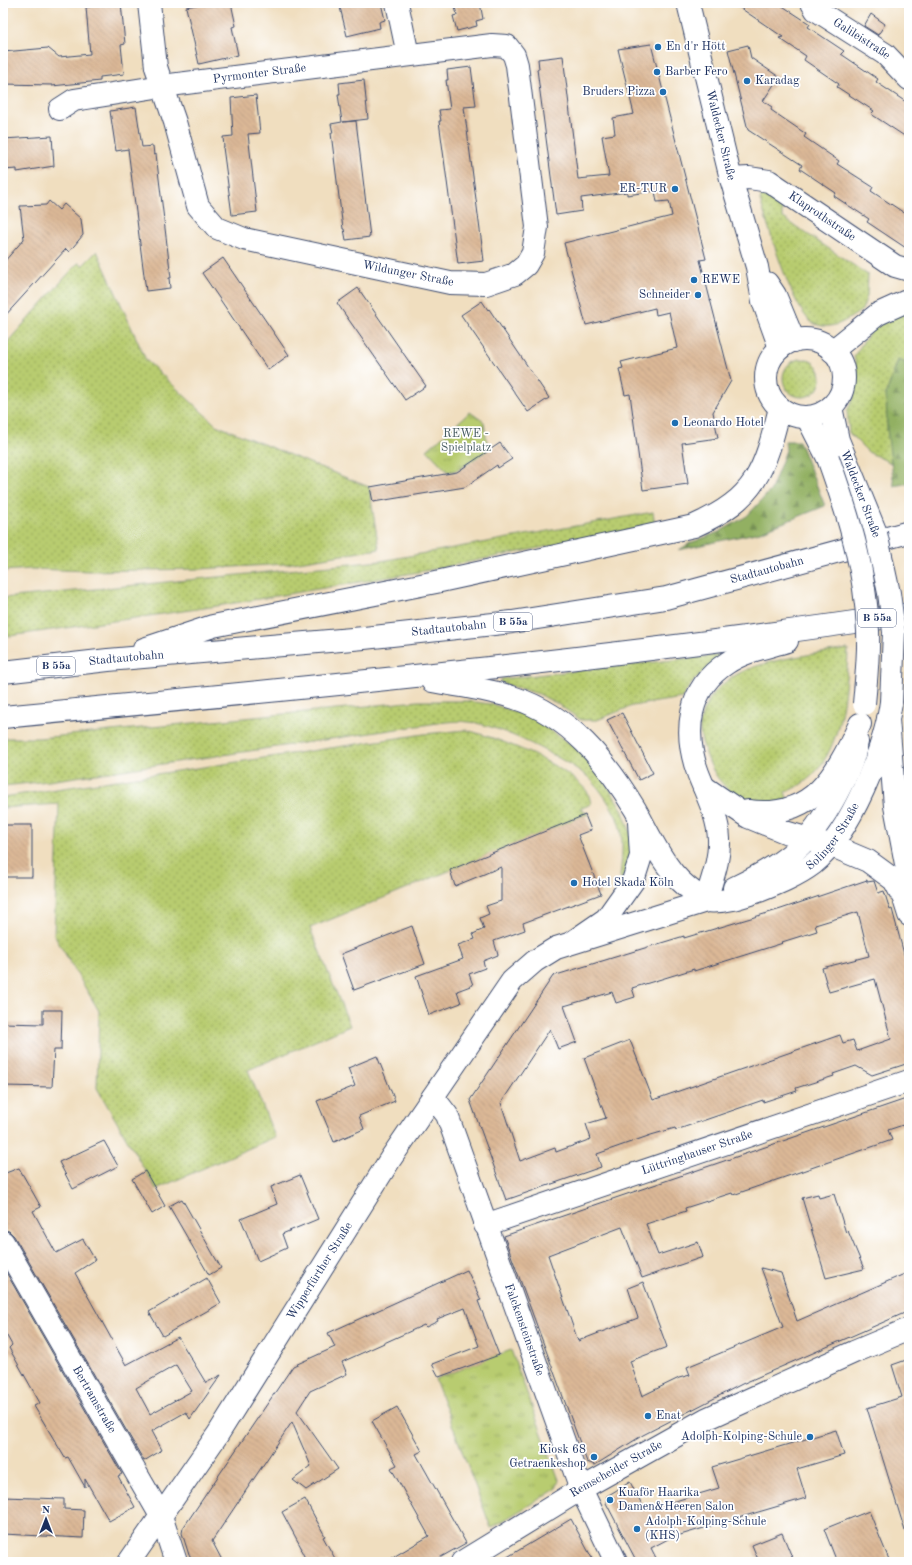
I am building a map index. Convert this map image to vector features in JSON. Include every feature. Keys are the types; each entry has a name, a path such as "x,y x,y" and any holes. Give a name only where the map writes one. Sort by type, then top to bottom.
{"main road":[{"name":"Wildunger Straße","path":"149,3 156,67 175,122 198,206 217,228 244,239 450,284 486,284 515,274 526,265 533,253 537,227 517,65 514,55 507,46 492,45 408,55"},
{"path":"397,3 408,55"},
{"name":"Waldecker Straße","path":"688,3 731,179 757,267 763,301 787,344"},
{"name":"Galileistraße","path":"812,3 816,10 885,54 909,79"},
{"name":"Pyrmonter Straße","path":"60,109 74,100 162,86 408,55"},
{"name":"Klaprothstraße","path":"731,179 749,178 769,181 895,266 909,270"},
{"path":"832,351 878,314 909,300"},
{"path":"815,341 832,351 840,361 843,373 841,392 831,407 820,414 807,417 795,416 780,408 774,402 768,391 766,378 768,366 774,355 787,344 815,341"},
{"name":"Waldecker Straße","path":"831,407 838,440 836,455 842,496 853,537 866,599 868,632 862,714"},
{"path":"108,660 213,626 444,580 694,526 718,516 739,500 752,484 762,467 780,408"},
{"name":"Waldecker Straße","path":"807,417 836,455 876,533 888,586 894,632 890,710"},
{"name":"Stadtautobahn","path":"3,672 108,660 364,638 512,622 666,598 909,532"},
{"name":"B 55a","path":"3,717 413,677 687,644 909,614"},
{"path":"413,677 515,698 545,712 576,732 601,760 623,789 662,858 674,874 685,886 706,901 718,859 719,838 715,818 698,772 690,738 692,712 700,688 708,677 728,662 744,655 844,623"},
{"path":"890,710 895,806 909,880"},
{"name":"Solinger Straße","path":"706,901 730,900 776,884 814,863 830,845 855,805 878,755 890,710"},
{"path":"735,810 762,813 779,812 810,800 834,774 862,714"},
{"name":"Solinger Straße","path":"512,981 536,961 556,948 574,941 706,901 783,862 808,838 828,811 855,754 862,714"},
{"path":"704,787 735,810 748,817 785,832 830,845 868,861 894,880 904,899 909,915"},
{"path":"574,941 606,919 633,881 641,856 638,815"},
{"name":"Wipperfürther Straße","path":"129,1562 218,1434 391,1158 512,981"},
{"name":"Lüttringhauser Straße","path":"485,1225 909,1081"},
{"name":"Falckensteinstraße","path":"433,1097 447,1115 485,1225 581,1489 616,1562"},
{"name":"Bertramstraße","path":"3,1242 161,1516 176,1562"},
{"name":"Remscheider Straße","path":"462,1562 581,1489 706,1419 854,1352 909,1329"}],"green space":[{"path":"763,193 767,193 782,204 782,217 868,275 867,296 862,310 840,323 828,326 815,324 807,317 798,305 782,268 760,200"},
{"path":"97,251 146,360 216,425 369,487 379,549 286,564 200,569 89,571 31,569 3,571 3,347 78,263 83,265"},
{"path":"909,309 909,364 898,360 886,394 891,463 868,452 849,433 847,411 853,399 858,377 854,356 870,332 901,311"},
{"path":"798,359 806,359 816,364 820,371 820,385 816,392 806,397 798,397 788,392 786,389 783,382 783,374 788,364 791,362"},
{"path":"898,360 909,364 909,483 894,486 887,429 886,394"},
{"name":"REWE - Spielplatz","path":"470,412 484,422 488,450 458,470 448,472 427,450"},
{"path":"785,441 799,441 825,506 760,532 679,550 690,543 719,532 747,516 771,490 786,450"},
{"path":"653,512 655,525 419,572 211,607 3,637 3,598 381,561"},
{"path":"848,649 845,689 840,720 830,750 822,764 800,785 785,792 788,801 756,803 734,794 727,789 716,776 708,760 700,731 703,712 715,691 736,675 750,668 783,659"},
{"path":"726,654 707,668 696,679 682,698 632,706 597,720 581,720 539,694 501,683 501,679"},
{"path":"418,701 466,701 491,704 529,716 575,747 602,777 622,809 632,837 634,854 622,880 620,877 622,837 618,822 606,799 588,777 564,761 531,744 496,729 481,724 463,721 435,723 49,781 3,786 3,738 39,738"},
{"path":"466,730 496,739 530,753 563,771 576,780 586,790 591,804 580,809 588,814 310,928 350,1026 248,1070 275,1137 156,1189 97,1088 99,1011 54,935 59,804 3,808 3,797 424,734"},
{"path":"511,1350 559,1480 556,1489 491,1528 435,1379"}],"building":[{"path":"89,3 121,3 125,44 121,45 124,74 100,77 100,81 52,86 3,84 3,52 48,48 59,57 90,54 86,7 90,7"},
{"path":"206,3 231,3 236,26 232,27 238,55 199,64 186,7"},
{"path":"339,3 381,3 385,20 379,22 380,28 347,36"},
{"path":"454,3 480,3 483,19 476,21 477,26 457,31 453,16 457,15"},
{"path":"733,3 778,3 810,24 808,27 844,51 841,54 878,79 876,82 909,104 909,139 871,114 874,111 837,87 839,84 804,60 806,56 779,38 783,37"},
{"path":"871,14 885,24 878,35 864,26"},
{"path":"651,44 706,259 700,260 731,381 713,412 718,438 682,443 688,484 643,490 630,394 625,395 619,369 623,368 621,362 677,348 669,312 656,315 655,308 586,325 564,243 672,216 669,201 657,202 655,191 627,195 627,192 581,198 582,211 556,215 537,69 539,69 538,59 563,56 578,179 609,176 602,136 615,134 613,118 634,114 618,49"},
{"path":"748,45 751,58 779,77 763,101 772,107 771,110 806,134 804,137 839,161 837,164 873,187 871,191 909,216 909,250 867,222 869,219 834,196 836,193 800,169 802,165 748,130 728,50"},
{"path":"471,67 476,106 464,107 484,261 458,264 439,121 441,121 439,110 450,109 446,80 448,80 447,70"},
{"path":"364,80 368,119 343,122 356,121 370,237 346,240 343,229 331,124 342,122 338,94 340,94 339,83"},
{"path":"256,95 260,133 248,134 257,212 232,215 223,137 233,136 231,98"},
{"path":"136,107 142,147 153,146 154,155 156,154 171,278 169,278 170,288 146,291 128,149 116,151 110,111"},
{"path":"52,136 54,166 17,172 17,169 3,170 3,139"},
{"path":"49,201 59,210 64,204 81,219 83,235 69,252 66,249 3,318 3,263 24,239 20,206 46,205"},
{"path":"223,258 289,355 268,370 202,273"},
{"path":"358,288 426,386 405,400 337,303"},
{"path":"482,301 488,310 489,309 549,398 528,412 461,315"},
{"path":"500,443 512,459 498,468 497,465 465,487 373,502 370,487 457,472"},
{"path":"622,713 653,773 639,780 607,720"},
{"path":"585,815 591,830 578,835 601,894 523,923 525,930 494,941 498,955 483,961 485,968 469,974 473,985 457,991 461,1003 429,1015 416,976 463,959 458,945 475,939 473,934 484,929 480,918 489,914 486,906 501,901 501,867 455,886 450,870"},
{"path":"3,825 32,825 32,877 3,877"},
{"path":"867,880 867,882 874,881 878,893 884,891 890,910 892,909 909,973 909,1063 872,1075 856,1066 833,1074 834,1076 796,1088 797,1091 763,1102 763,1100 676,1130 675,1128 651,1135 597,1154 601,1167 506,1200 470,1100 553,976 684,936 684,938 781,909","holes":["858,912 869,956 822,968 829,992 875,979 891,1039 857,1051 853,1040 843,1043 840,1035 653,1100 630,1040 584,1058 606,1118 586,1124 591,1139 556,1152 555,1148 520,1161 501,1103 550,1029 558,1049 577,1042 564,1006 612,992 616,1003 635,997 632,988 694,969 694,971 783,943 782,942 817,931 815,925"]},
{"path":"412,926 425,964 354,990 341,954"},
{"path":"43,1010 62,1010 61,1050 54,1050 52,1087 3,1086 3,1023 43,1024"},
{"path":"377,1056 395,1101 359,1116 364,1129 334,1142 317,1101 355,1086 348,1068"},
{"path":"909,1098 909,1123 888,1130 892,1140 733,1195 732,1193 685,1208 686,1211 646,1224 658,1255 698,1242 703,1257 642,1278 622,1227 548,1255 578,1341 638,1318 628,1288 643,1282 667,1347 630,1361 642,1396 679,1378 690,1375 687,1367 783,1327 761,1268 781,1273 797,1321 909,1272 909,1311 742,1384 643,1435 595,1465 587,1462 504,1236"},
{"path":"104,1141 118,1166 73,1189 59,1162"},
{"path":"19,1168 41,1207 33,1211 56,1253 83,1239 95,1260 75,1273 126,1365 178,1337 206,1383 221,1375 190,1419 186,1412 152,1431 162,1450 144,1461 14,1236 9,1231 3,1230 3,1174","holes":["176,1365 192,1391 150,1414 136,1388"]},
{"path":"145,1171 165,1206 152,1214 132,1179"},
{"path":"300,1175 318,1219 282,1234 287,1248 258,1261 241,1219 277,1204 271,1187"},
{"path":"818,1194 819,1198 834,1194 846,1233 848,1231 864,1269 826,1278 802,1198"},
{"path":"182,1199 221,1268 209,1275 169,1206"},
{"path":"3,1267 122,1474 118,1476 135,1507 109,1521 85,1479 85,1487 68,1457 65,1458 34,1406 40,1403 9,1348 12,1345 3,1329"},
{"path":"467,1270 481,1300 478,1301 499,1355 439,1377 432,1364 479,1346 465,1308 437,1319 438,1321 426,1327 424,1325 342,1362 347,1374 310,1391 297,1411 338,1469 306,1490 293,1480 311,1466 292,1422 212,1541 223,1562 193,1562 189,1555 182,1533 183,1528 293,1366 335,1347 328,1333"},
{"path":"207,1278 221,1303 163,1336 149,1312"},
{"path":"909,1359 909,1531 905,1531 867,1408 902,1397 892,1365"},
{"path":"397,1407 422,1451 416,1454 466,1543 432,1562 385,1562 429,1536 391,1468 397,1465 372,1421"},
{"path":"836,1430 844,1455 797,1469 806,1498 670,1538 651,1548 658,1562 637,1562 606,1503 607,1496 630,1482 645,1510 719,1488 712,1467"},
{"path":"3,1497 64,1499 64,1509 84,1510 83,1538 3,1534"},
{"path":"305,1499 337,1562 307,1562 301,1550 302,1549 282,1512"},
{"path":"869,1511 890,1562 837,1562 824,1529"},
{"path":"571,1519 594,1562 499,1562 541,1537"},
{"path":"782,1533 794,1562 759,1562 752,1545"}],"place":[{"name":"En d'r Hött","path":"658,47"},
{"name":"Barber Fero","path":"657,72"},
{"name":"Karadag","path":"747,81"},
{"name":"Bruders Pizza","path":"663,92"},
{"name":"ER-TUR","path":"675,189"},
{"name":"REWE","path":"694,280"},
{"name":"Schneider","path":"698,295"},
{"name":"Leonardo Hotel","path":"675,423"},
{"name":"Hotel Skada Köln","path":"574,883"},
{"name":"Enat","path":"648,1416"},
{"name":"Adolph-Kolping-Schule","path":"810,1437"},
{"name":"Kiosk 68 Getraenkeshop","path":"594,1457"},
{"name":"Kuaför Haarika Damen&Heeren Salon","path":"610,1500"},
{"name":"Adolph-Kolping-Schule (KHS)","path":"637,1529"}]}
